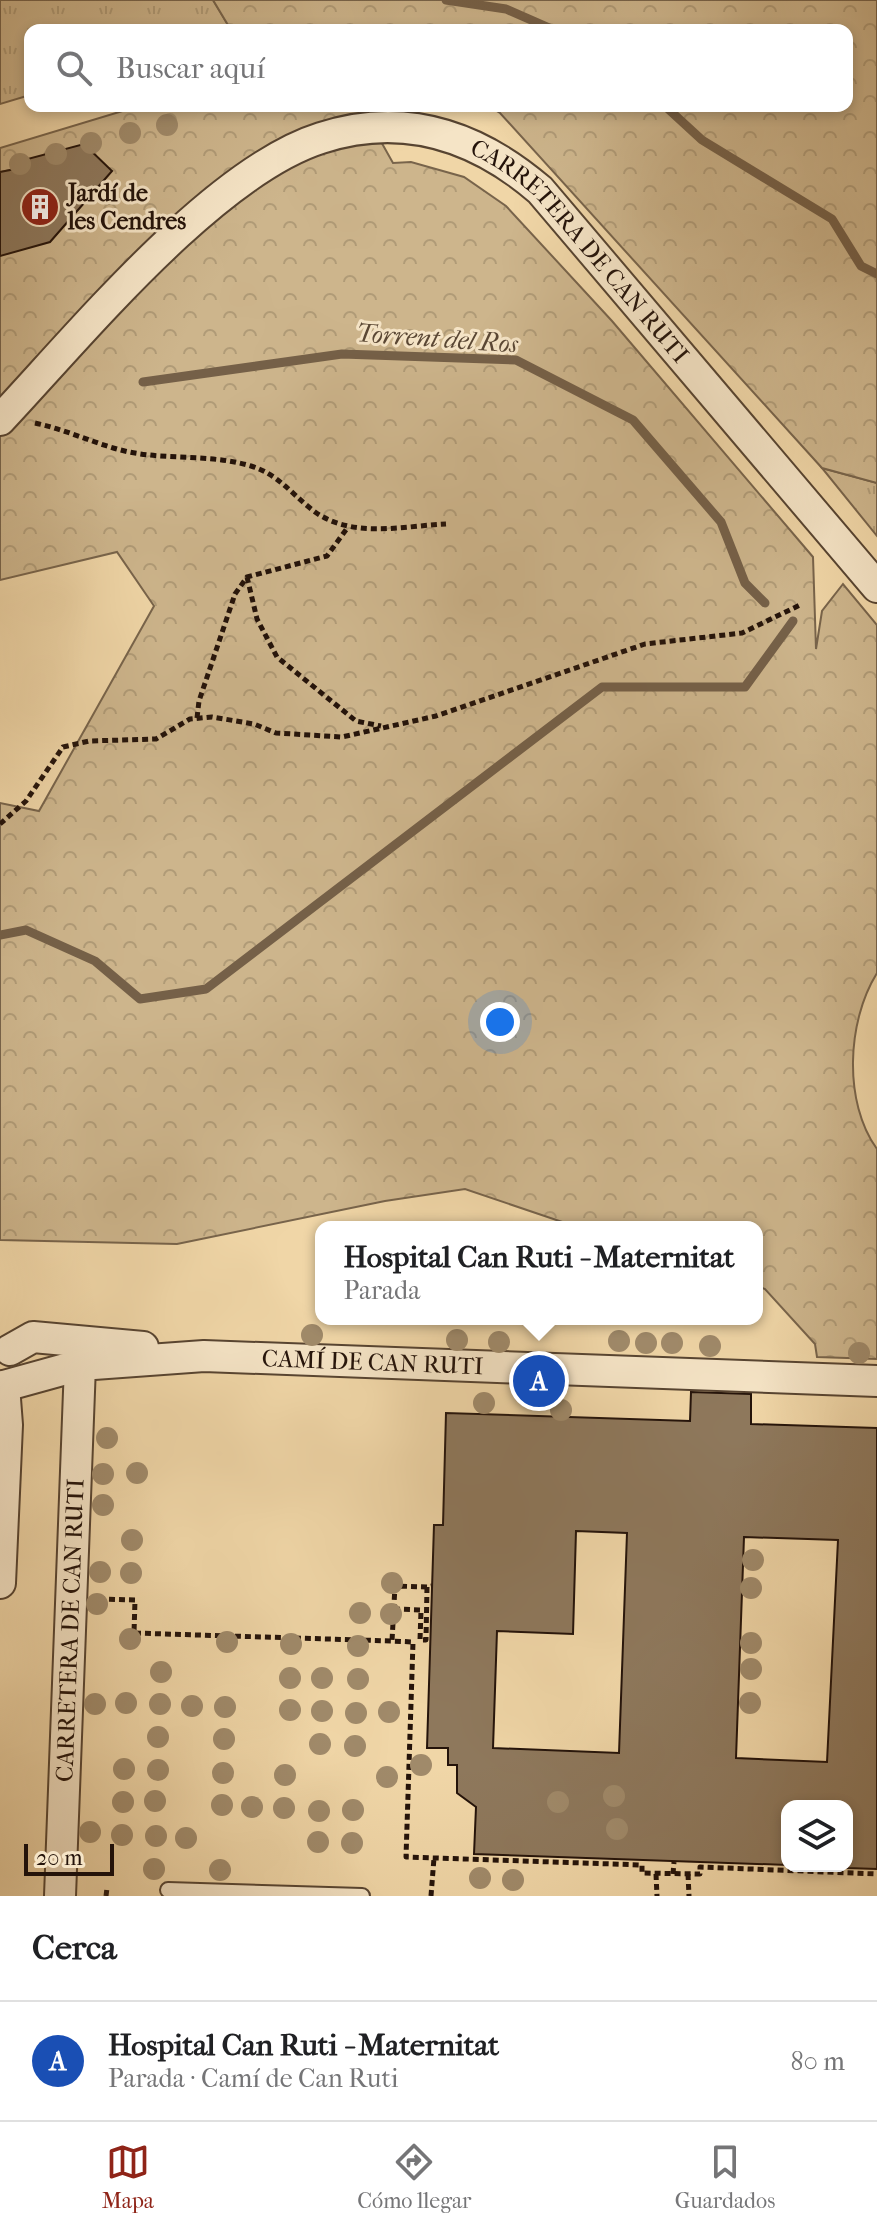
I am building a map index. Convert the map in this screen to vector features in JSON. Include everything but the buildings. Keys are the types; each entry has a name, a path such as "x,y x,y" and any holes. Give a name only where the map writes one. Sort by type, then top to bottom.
{"street":[{"name":"CARRETERA DE CAN RUTI","path":"1,418 159,252 249,173 321,138 391,126 435,132 474,143 512,165 540,190 877,587"},
{"name":"CAMÍ DE CAN RUTI","path":"5,1342 33,1337 97,1340 204,1356"},
{"path":"0,1583 7,1425 2,1388 11,1367 5,1342"},
{"name":"CAMÍ DE CAN RUTI","path":"2,1388 80,1365 204,1356 877,1381"},
{"name":"CARRETERA DE CAN RUTI","path":"60,1896 80,1365"}],"lane":[{"path":"168,1890 362,1896"}],"path":[{"path":"1,418 66,429 125,451 174,460 216,459 251,466 280,478 312,510 348,527 446,524"},
{"path":"197,718 199,701 235,594 247,577 327,556 348,527"},
{"path":"247,577 257,619 277,657 356,721 382,727"},
{"path":"0,824 26,801 63,747 89,741 156,739 197,718 212,717 254,724 276,733 342,737 436,716 645,644 742,633 802,604"},
{"path":"392,1641 395,1586 430,1586 426,1640 420,1640 421,1610 394,1609"},
{"path":"90,1599 135,1600 134,1633 413,1642 406,1857 642,1865 642,1873 656,1874 700,1874 700,1867 877,1874"},
{"path":"431,1896 434,1858"},
{"path":"673,1874 674,1862"},
{"path":"656,1874 657,1896"},
{"path":"688,1874 689,1896"},
{"path":"106,1896 107,1888"}],"green space":[{"path":"0,0 213,0 227,24 24,24 24,97 0,104"},
{"path":"213,0 877,0 877,483 822,468 498,112 853,112 853,24 227,24"},
{"path":"119,112 364,112 393,163 411,162 464,177 506,206 612,321 813,557 816,649 822,611 843,584 877,625 877,973 860,1014 853,1061 858,1108 877,1149 877,1359 817,1357 815,1344 763,1288 763,1221 559,1221 465,1189 385,1201 177,1244 0,1240 0,803 39,811 154,606 117,552 0,580 0,256 111,171 21,162 25,167 0,172 0,148"},
{"path":"822,468 877,483 877,536"}],"waterway":[{"path":"446,0 506,9 540,24"},
{"path":"672,112 702,140 832,219 861,266 877,274"},
{"name":"Torrent del Ros","path":"143,382 342,354 516,360 633,420 721,522 745,583 765,603"},
{"path":"0,935 26,930 95,961 140,999 206,989 602,687 745,687 793,621"}],"place":[{"name":"Jardí de les Cendres","path":"40,207"},
{"name":"Hospital Can Ruti - Maternitat","path":"539,1381"}]}
